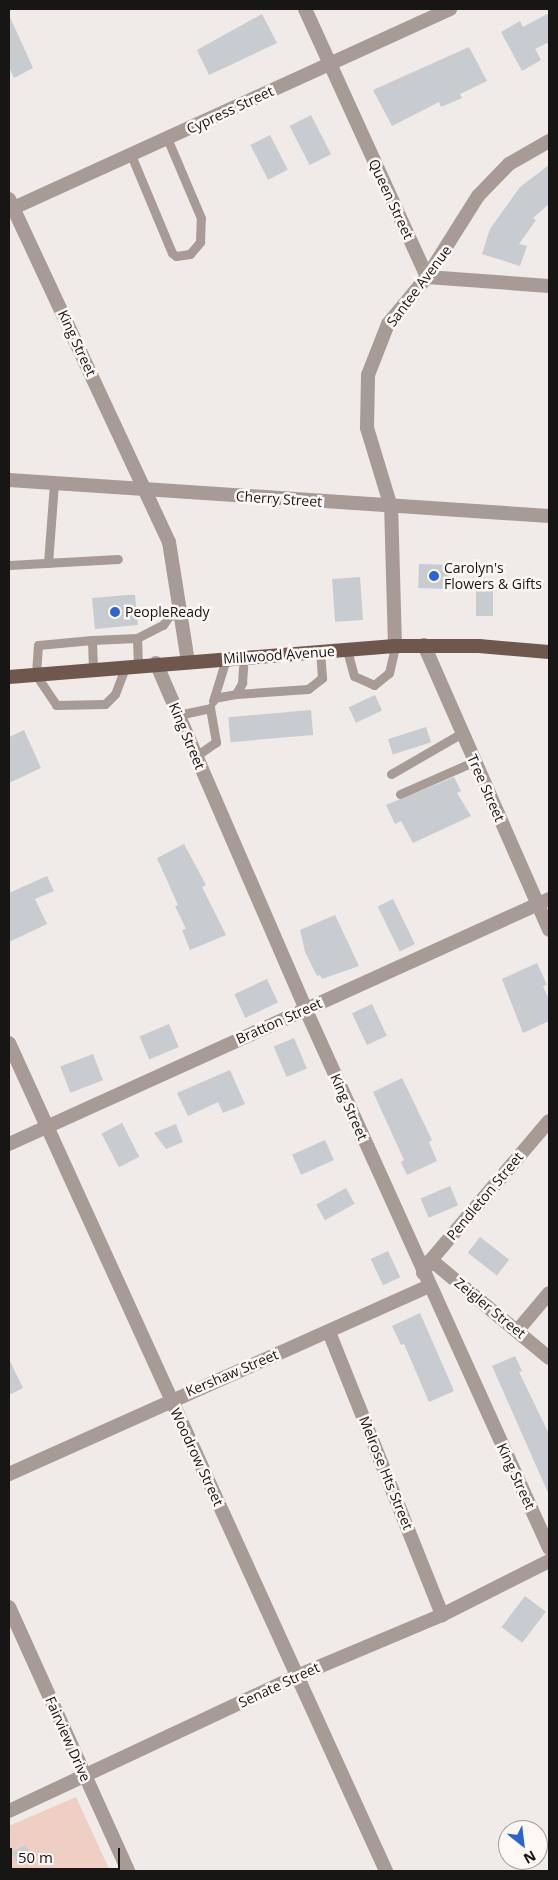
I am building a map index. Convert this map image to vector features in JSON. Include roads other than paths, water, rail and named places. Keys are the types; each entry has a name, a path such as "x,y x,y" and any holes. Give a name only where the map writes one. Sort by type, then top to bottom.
{"main road":[{"name":"Millwood Avenue","path":"9,677 156,663 395,646 424,645 549,652"}],"street":[{"name":"Queen Street","path":"304,9 427,277"},
{"name":"Cypress Street","path":"10,206 131,155 450,9"},
{"name":"Santee Avenue","path":"395,646 391,507 367,428 368,375 388,324 427,277 478,196 509,164 549,141"},
{"name":"King Street","path":"10,206 146,489 168,542 188,662"},
{"path":"427,277 549,286"},
{"name":"Cherry Street","path":"9,480 391,507 549,516"},
{"name":"Tree Street","path":"424,645 462,733 543,902 549,930"},
{"name":"King Street","path":"156,663 305,1008 426,1280 549,1548"},
{"name":"Bratton Street","path":"9,1144 305,1008 543,902"},
{"name":"Woodrow Street","path":"9,1043 386,1871"},
{"name":"Pendleton Street","path":"426,1280 430,1260 549,1121"},
{"name":"Zeigler Street","path":"430,1260 518,1330 549,1358"},
{"name":"Kershaw Street","path":"9,1474 171,1400 329,1332 426,1280"},
{"path":"518,1330 549,1293"},
{"name":"Melrose Hts Street","path":"329,1332 442,1615"},
{"name":"Senate Street","path":"9,1811 86,1777 297,1676 442,1615 549,1561"},
{"name":"Fairview Drive","path":"9,1607 128,1871"}],"lane":[{"path":"131,155 161,220 172,253 176,256 190,254 200,242 201,218 167,138"},
{"path":"48,563 54,483"},
{"path":"9,565 118,559"},
{"path":"137,638 132,665 115,694 105,704 56,705 36,675 38,645 42,642 137,638 163,625 170,616 180,614"},
{"path":"92,640 93,669"},
{"path":"348,650 354,676 374,685 389,673 395,646"},
{"path":"214,698 236,694 308,689 322,678 320,652"},
{"path":"236,694 242,684 244,657"},
{"path":"196,756 216,742 210,708 226,659"},
{"path":"178,715 210,708"},
{"path":"391,774 462,733"},
{"path":"400,794 475,761"}],"place":[{"name":"Carolyn's Flowers & Gifts","path":"434,576"},
{"name":"PeopleReady","path":"115,612"}]}
